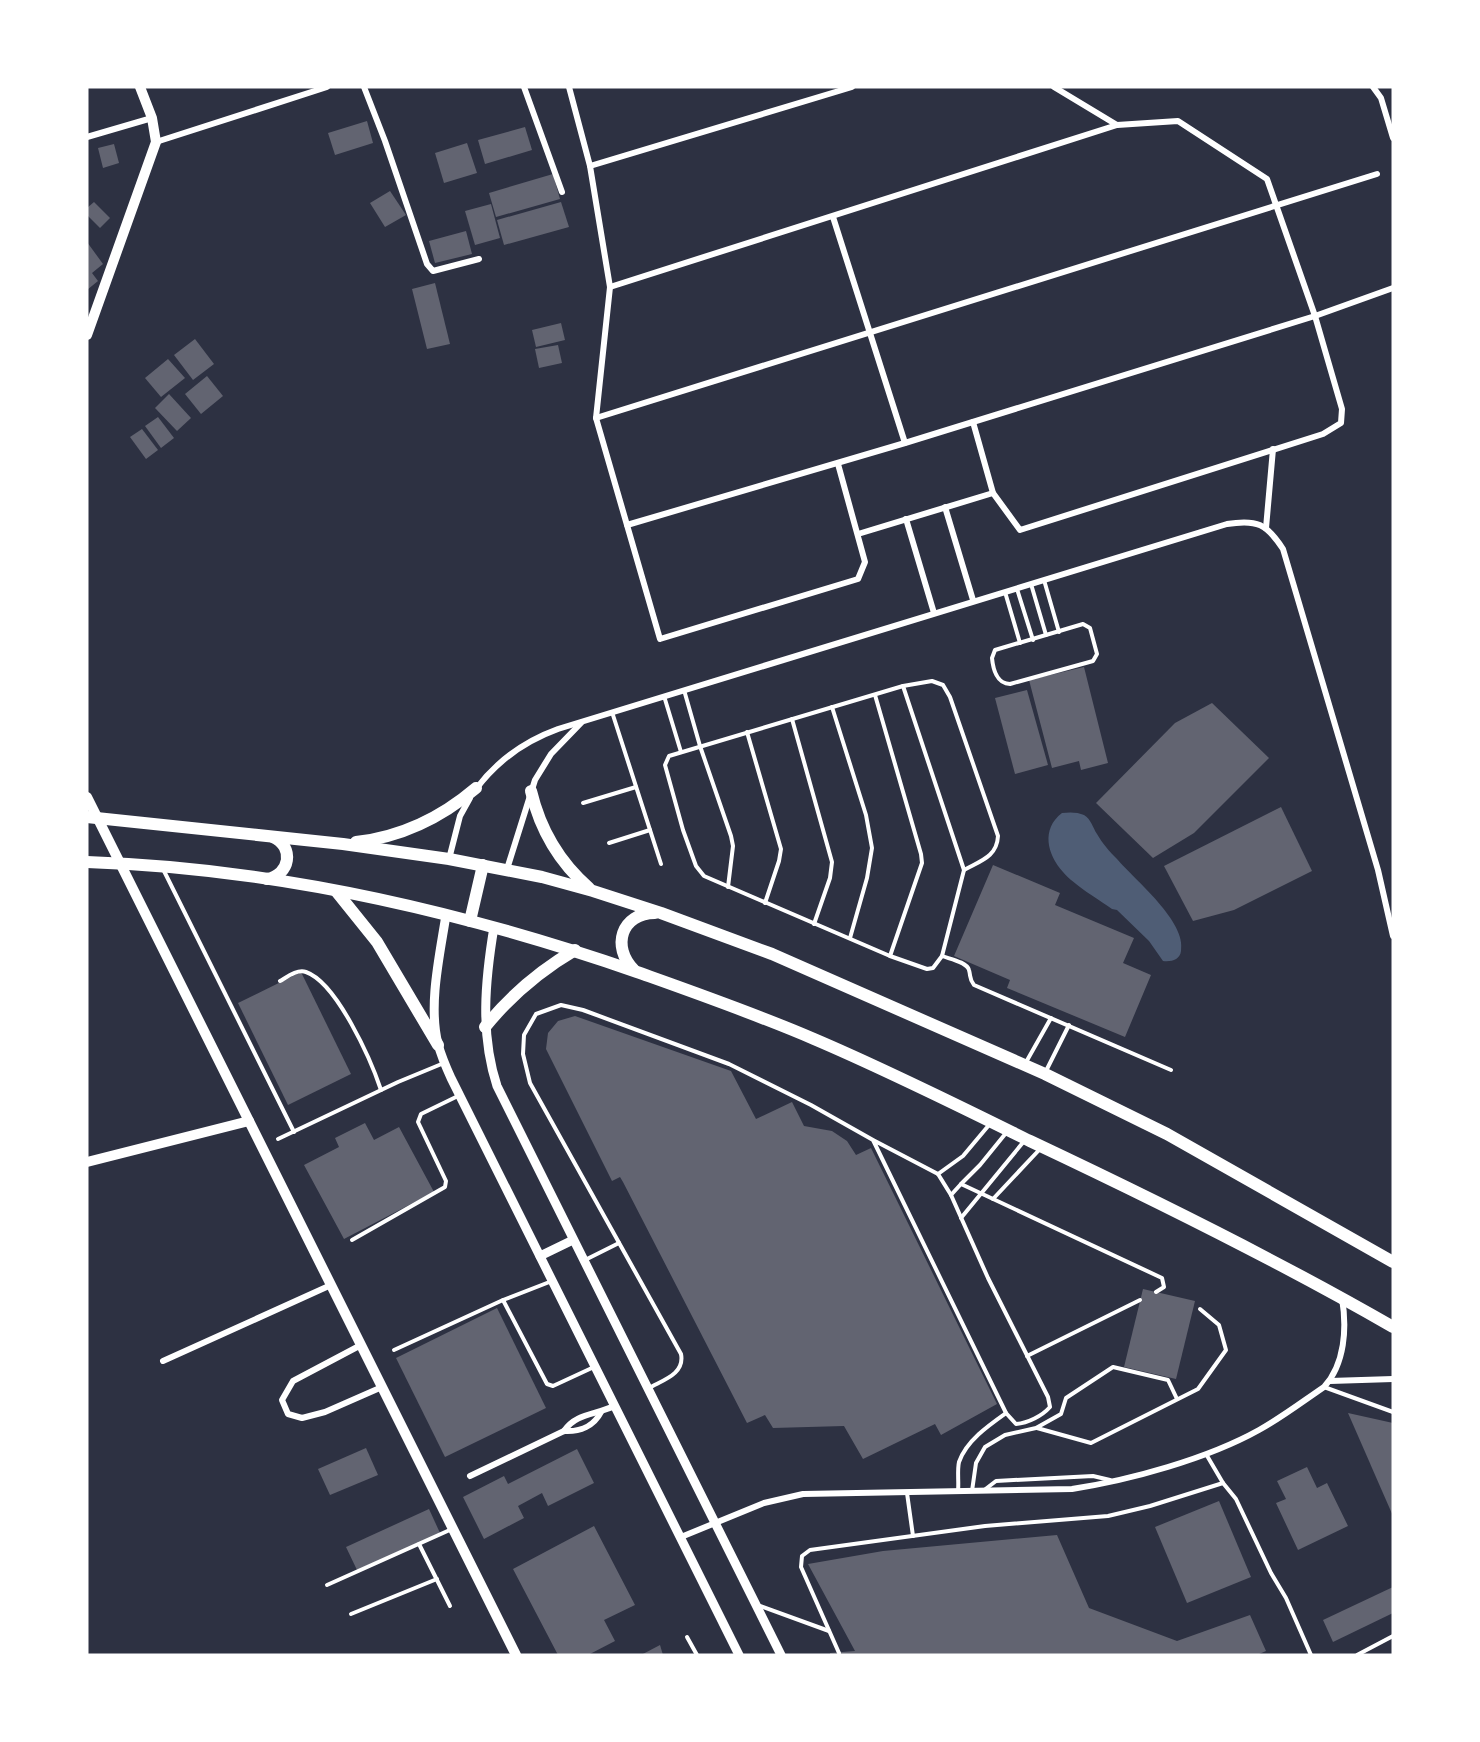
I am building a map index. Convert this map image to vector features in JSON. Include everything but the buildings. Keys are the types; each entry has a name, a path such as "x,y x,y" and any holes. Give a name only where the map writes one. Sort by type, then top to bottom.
{"main road":[{"path":"87,335 156,142 152,118 140,87"},
{"path":"343,844 406,831 439,815 476,788"},
{"path":"531,791 542,826 554,848 570,870 593,891"},
{"path":"87,797 516,1655"},
{"path":"87,817 343,844 449,859 507,869 593,891 661,914 771,954 1025,1064 1167,1134 1393,1262"},
{"path":"266,879 273,878 283,871 288,860 285,848 272,836"},
{"path":"87,862 162,866 266,879 336,891 446,915 575,950 734,1006 813,1038 1042,1146 1166,1207 1342,1298 1393,1327"},
{"path":"470,921 483,865"},
{"path":"336,891 377,942 438,1045"},
{"path":"640,973 633,970 624,958 621,937 633,919 646,913 661,914"},
{"path":"485,1027 538,973 575,950"},
{"path":"87,1162 249,1121"}],"street":[{"path":"156,142 327,87"},
{"path":"364,87 427,264 432,271 479,259"},
{"path":"524,87 562,192"},
{"path":"569,87 590,166 610,287 596,418 660,639 858,579 865,562 838,464"},
{"path":"590,166 852,87"},
{"path":"1054,87 1117,125"},
{"path":"1373,87 1381,98 1393,138"},
{"path":"87,138 152,118"},
{"path":"610,287 1117,125 1178,121 1267,179 1315,316 1341,409 1341,423 1323,434 1020,530 993,493 973,422"},
{"path":"596,418 1377,174"},
{"path":"833,217 905,443"},
{"path":"627,525 838,464 1315,316 1393,288"},
{"path":"1266,528 1273,449"},
{"path":"858,534 993,493"},
{"path":"945,507 973,600"},
{"path":"906,519 934,613"},
{"path":"449,859 460,816 476,788 498,764 525,743 540,735 973,600 1227,524 1246,521 1261,524 1274,534 1283,549 1378,870 1393,936"},
{"path":"507,869 531,791 541,769 551,754 584,721"},
{"path":"446,915 435,1006 435,1028 438,1045 458,1096 739,1655"},
{"path":"494,927 485,1027 497,1086 781,1655"},
{"path":"540,1256 573,1240"},
{"path":"163,1361 331,1285"},
{"path":"681,1538 764,1503 803,1494 1072,1489 1115,1482 1206,1454 1259,1431 1330,1381 1342,1348 1345,1332 1342,1298"},
{"path":"361,1345 293,1381 282,1400 288,1414 302,1418 325,1412 382,1387"},
{"path":"1330,1381 1393,1379"},
{"path":"470,1476 564,1431 570,1422 590,1412 601,1412 614,1406"},
{"path":"564,1431 575,1432 596,1422 601,1412"}],"lane":[{"path":"1044,579 1059,632"},
{"path":"1031,583 1046,635"},
{"path":"1017,587 1033,640"},
{"path":"1005,591 1020,643"},
{"path":"1083,624 1087,626 1096,657 1090,662 1010,684 999,680 992,655 998,648 1046,635 1083,624"},
{"path":"903,686 964,870 942,956 933,968 890,956 704,876 696,866 683,830 665,765 669,756 903,686 932,681 943,685 950,697 998,836 998,846 992,854 964,870"},
{"path":"684,690 700,746 731,836 733,846 728,887"},
{"path":"875,694 922,863 890,956"},
{"path":"664,696 681,752"},
{"path":"832,707 866,815 872,848 867,879 850,939"},
{"path":"612,712 661,864"},
{"path":"792,719 832,862 830,878 814,924"},
{"path":"747,732 781,849 765,903"},
{"path":"583,803 636,787"},
{"path":"609,843 650,830"},
{"path":"162,866 294,1132"},
{"path":"942,956 966,965 969,978 974,985 1171,1070"},
{"path":"280,981 300,971 306,972 327,987 344,1012 375,1072 381,1090"},
{"path":"648,1389 680,1370 683,1363 681,1354 530,1083 523,1054 524,1035 536,1014 561,1005 583,1010 729,1064 811,1105 938,1174 951,1195 1048,1397 1050,1407 1045,1413 1016,1424 1006,1413 873,1140"},
{"path":"1025,1064 1052,1018"},
{"path":"1045,1074 1069,1025"},
{"path":"278,1139 381,1090 445,1063"},
{"path":"352,1240 445,1188 446,1180 418,1122 421,1114 458,1096"},
{"path":"938,1174 963,1156 992,1122"},
{"path":"951,1195 980,1165 1008,1130"},
{"path":"961,1218 1026,1139"},
{"path":"993,1199 1042,1146"},
{"path":"961,1184 1162,1278 1164,1287 1156,1292"},
{"path":"584,1260 619,1243"},
{"path":"394,1350 503,1300 553,1281"},
{"path":"503,1300 547,1384 553,1386 595,1367"},
{"path":"1027,1356 1140,1300"},
{"path":"1036,1428 1090,1443 1198,1389 1226,1350 1219,1325 1200,1309"},
{"path":"972,1491 976,1463 986,1447 1005,1435 1036,1428 1061,1414 1066,1398 1113,1367 1167,1380 1177,1399"},
{"path":"1324,1387 1393,1412"},
{"path":"958,1491 959,1462 970,1444 1006,1413"},
{"path":"1206,1454 1223,1483 1236,1499 1271,1573 1286,1598 1311,1655"},
{"path":"983,1491 996,1481 1093,1476 1115,1482"},
{"path":"839,1653 801,1567 802,1556 810,1550 985,1526 1108,1516 1150,1506 1223,1483"},
{"path":"907,1492 913,1536"},
{"path":"327,1585 453,1529"},
{"path":"419,1544 450,1606"},
{"path":"351,1614 437,1579"},
{"path":"756,1605 830,1631"},
{"path":"1357,1655 1393,1636"},
{"path":"687,1637 697,1655"}],"water":[{"path":"1062,813 1082,814 1086,817 1106,847 1158,902 1176,927 1181,940 1181,951 1177,958 1172,961 1163,961 1149,941 1117,910 1086,892 1063,872 1053,857 1049,842 1051,826"}]}
